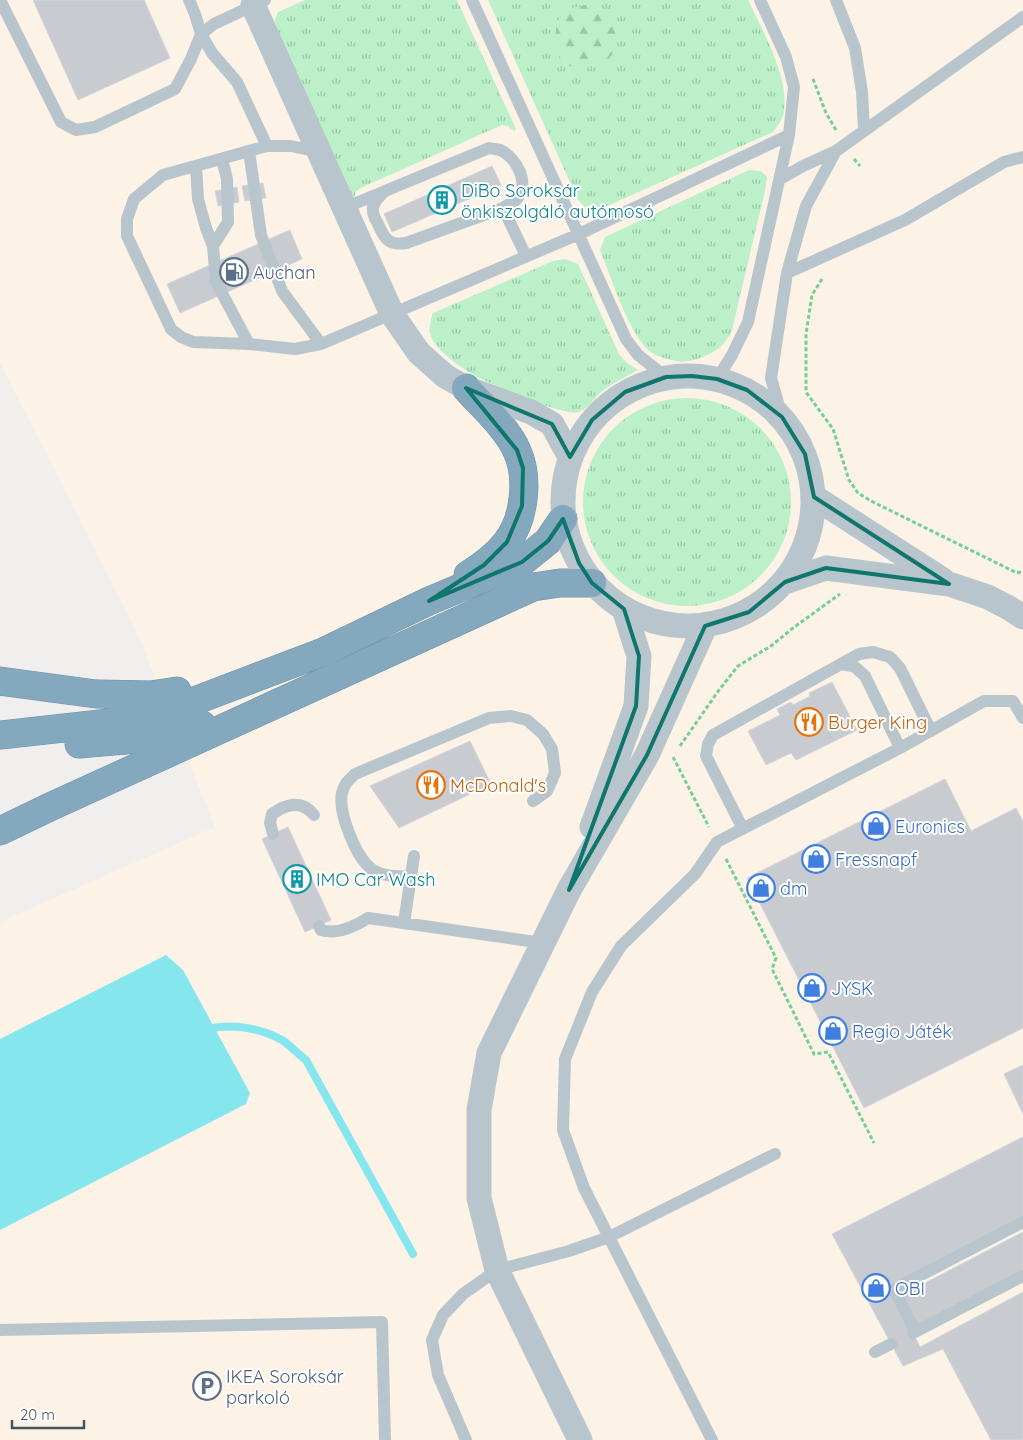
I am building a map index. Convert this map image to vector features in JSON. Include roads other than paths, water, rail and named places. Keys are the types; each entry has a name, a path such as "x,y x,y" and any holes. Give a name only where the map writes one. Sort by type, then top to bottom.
{"highway":[{"path":"429,601 484,565 507,542 517,524 522,506 523,468 517,450 508,434 466,388"},
{"path":"0,735 110,723 197,700 323,652 429,601 522,562 548,541 563,519"},
{"path":"0,831 533,587 560,583 592,583"},
{"path":"0,681 96,694 151,694 215,686 323,652"},
{"path":"0,744 53,746 118,741 181,732 292,697"}],"street":[{"path":"256,2 319,152 392,314 420,353 445,376 466,388 531,412 552,424 570,457"},
{"path":"692,376 717,379 747,390 782,417 805,454 814,497 812,527 801,556 785,582 749,612 705,626 677,626 649,621 624,609 592,583 578,563 569,542 563,519 563,487 570,457 592,420 625,392 666,377 692,376"},
{"path":"814,497 949,584"},
{"path":"785,582 826,568 949,584 988,597 1023,616"},
{"path":"569,890 636,706 639,656 624,609"},
{"path":"580,1440 497,1270 479,1198 479,1110 489,1054 569,890 647,754 705,626"}],"lane":[{"path":"0,0 61,122 76,130 96,127 175,89 191,59 201,34 214,24 256,2"},
{"path":"189,0 201,34 212,53 236,82 267,146"},
{"path":"472,0 626,339 638,355 666,377"},
{"path":"717,379 732,355 748,322 789,135 794,87 786,57 760,0"},
{"path":"836,0 854,48 862,92 864,131"},
{"path":"780,179 841,148 1022,19"},
{"path":"319,152 291,146 267,146 163,175 134,199 127,220 127,236 171,329 181,337 193,342 249,344 294,349 321,344 579,234 789,135"},
{"path":"344,208 385,191 489,148 499,149 509,156 519,168 522,180 522,191 516,200 502,208 406,243 398,244 391,242 384,236 373,214 375,201 385,191"},
{"path":"782,417 772,378 787,273 806,206 841,148"},
{"path":"248,151 261,235 282,291 321,344"},
{"path":"787,273 906,220 1004,162 1023,157"},
{"path":"213,246 228,222 227,179 222,158"},
{"path":"196,166 198,199 213,246 216,282 249,344"},
{"path":"502,208 526,256"},
{"path":"742,829 706,756 708,744 713,735 858,654 873,652 890,657 900,668 931,731"},
{"path":"841,664 855,666 865,676 900,748"},
{"path":"712,1440 584,1188 564,1130 565,1058 592,992 621,946 695,874 717,842 900,748 984,701 1013,701 1023,718"},
{"path":"411,877 380,873 372,870 362,859 344,822 341,807 342,793 347,782 355,774 489,718 511,716 527,720 543,734 552,749 555,773 546,791 533,801"},
{"path":"273,834 270,824 272,814 281,808 289,805 308,807 314,815"},
{"path":"404,923 414,856"},
{"path":"319,926 321,930 329,933 357,925 368,918 543,943"},
{"path":"466,1440 438,1375 432,1340 444,1315 463,1294 497,1270 569,1251 609,1237 775,1154"},
{"path":"1023,1222 894,1289 914,1332 1023,1276"},
{"path":"0,1330 382,1322 385,1440"},
{"path":"875,1352 891,1344"}],"water":[{"path":"166,955 183,970 250,1093 246,1104 0,1230 0,1039"}],"waterway":[{"path":"207,1029 226,1026 264,1032 282,1040 306,1060 413,1254"}],"place":[{"name":"DiBo Soroksár önkiszolgáló autómosó","path":"442,200"},
{"name":"Auchan","path":"234,272"},
{"name":"Burger King","path":"809,722"},
{"name":"McDonald's","path":"431,785"},
{"name":"Euronics","path":"876,826"},
{"name":"Fressnapf","path":"816,859"},
{"name":"IMO Car Wash","path":"297,879"},
{"name":"dm","path":"761,888"},
{"name":"JYSK","path":"812,988"},
{"name":"Regio Játék","path":"833,1031"},
{"name":"OBI","path":"876,1288"},
{"name":"IKEA Soroksár parkoló","path":"207,1386"}]}
